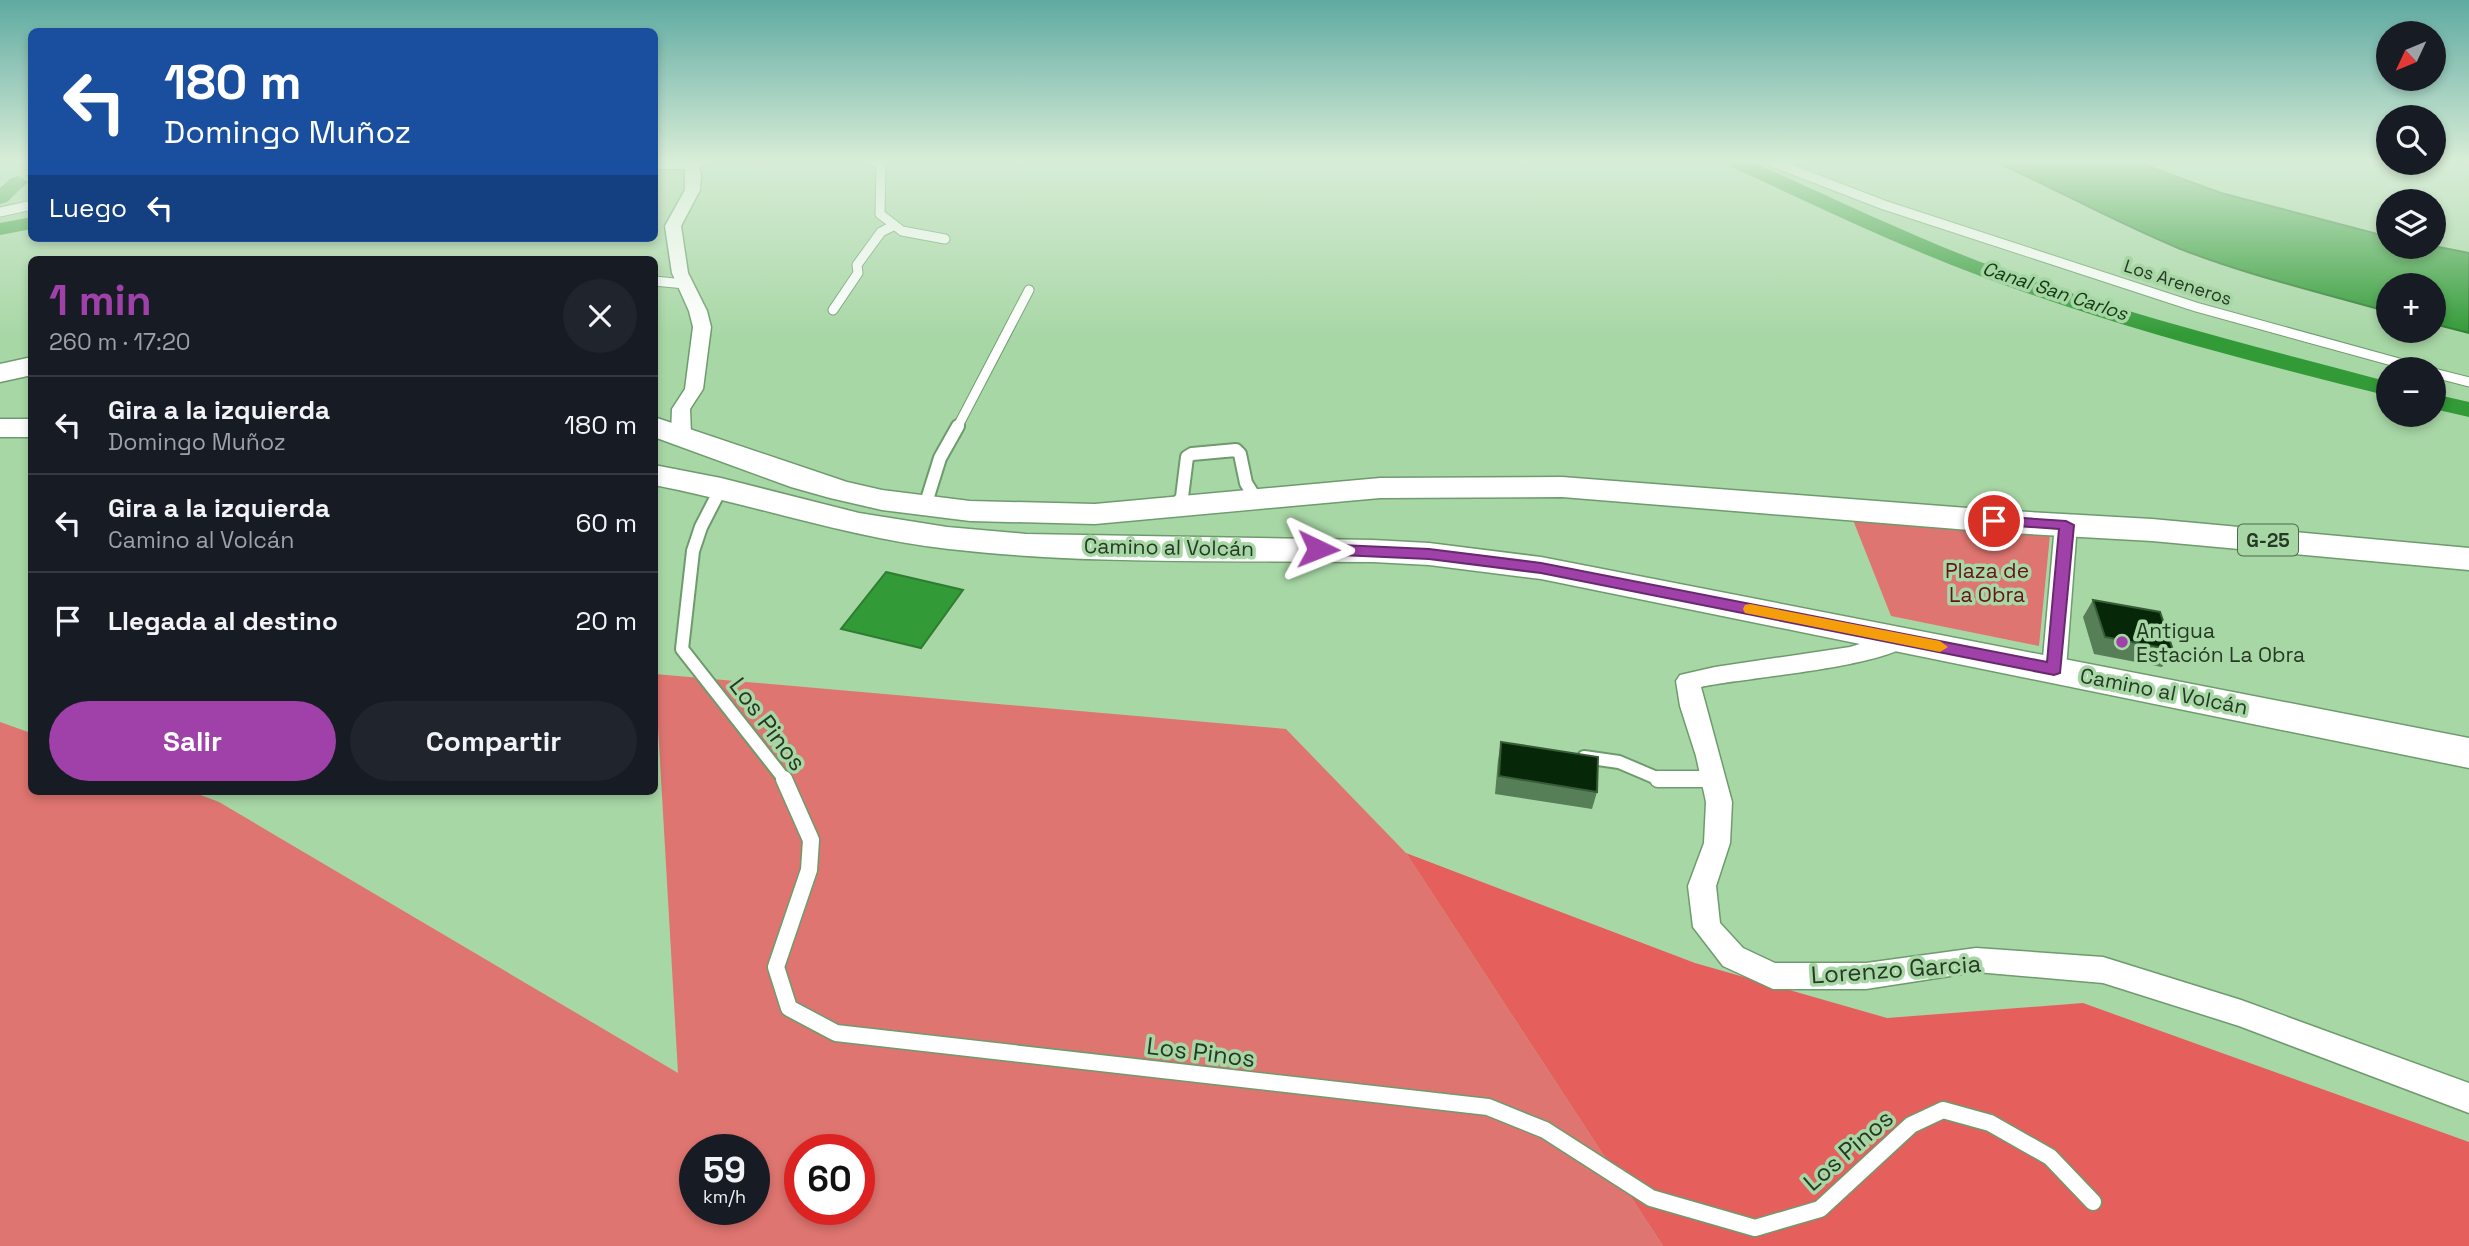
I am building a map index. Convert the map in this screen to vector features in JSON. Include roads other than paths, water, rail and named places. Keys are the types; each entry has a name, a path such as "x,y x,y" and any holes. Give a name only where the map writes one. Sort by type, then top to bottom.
{"main road":[{"path":"0,373 28,367"},
{"path":"0,428 28,428"},
{"name":"Camino al Volcán","path":"668,430 803,480 882,499 925,506 1055,515 1174,508 1380,488 1562,487 2152,530 2469,559"},
{"name":"Camino al Volcán","path":"658,476 721,488 859,524 973,541 1147,548 1373,551 1485,560 1588,577 2469,753"}],"street":[{"path":"668,430 694,389 702,327 698,311 680,273 673,226 677,219"},
{"path":"2054,669 2066,525"},
{"name":"Lorenzo Garcia","path":"1902,639 1874,651 1832,660 1717,673 1688,681 1719,802 1717,844 1702,886 1707,927 1733,957 1773,976 1866,976 1976,960 2103,970 2241,1013 2469,1098"}],"lane":[{"path":"884,219 891,227 901,232 944,239"},
{"name":"Los Areneros","path":"1927,219 2196,307 2377,357"},
{"path":"833,310 858,273 858,265 865,254 881,232 891,227"},
{"path":"658,281 685,284"},
{"path":"925,506 940,458 994,361 1029,290"},
{"path":"2446,376 2469,382"},
{"path":"1174,508 1182,497 1187,457 1192,454 1236,450 1240,454 1246,483 1256,499"},
{"name":"Los Pinos","path":"721,488 701,527 693,551 682,649 787,783 811,840 809,870 776,967 789,1008 812,1021 836,1033 1488,1107 1545,1130 1651,1198 1755,1228 1820,1209 1910,1125 1943,1110 1990,1123 2050,1157 2093,1202"},
{"path":"1569,754 1619,762 1659,779 1713,779"}],"waterway":[{"name":"Canal San Carlos","path":"1861,219 1988,272 2101,310 2376,386"},
{"name":"Canal San Carlos","path":"0,229 28,224"},
{"name":"Canal San Carlos","path":"2446,404 2469,410"}],"place":[{"name":"Antigua Estación La Obra","path":"2122,642"}],"park label":[{"name":"Plaza de La Obra","path":"1987,582"}]}
